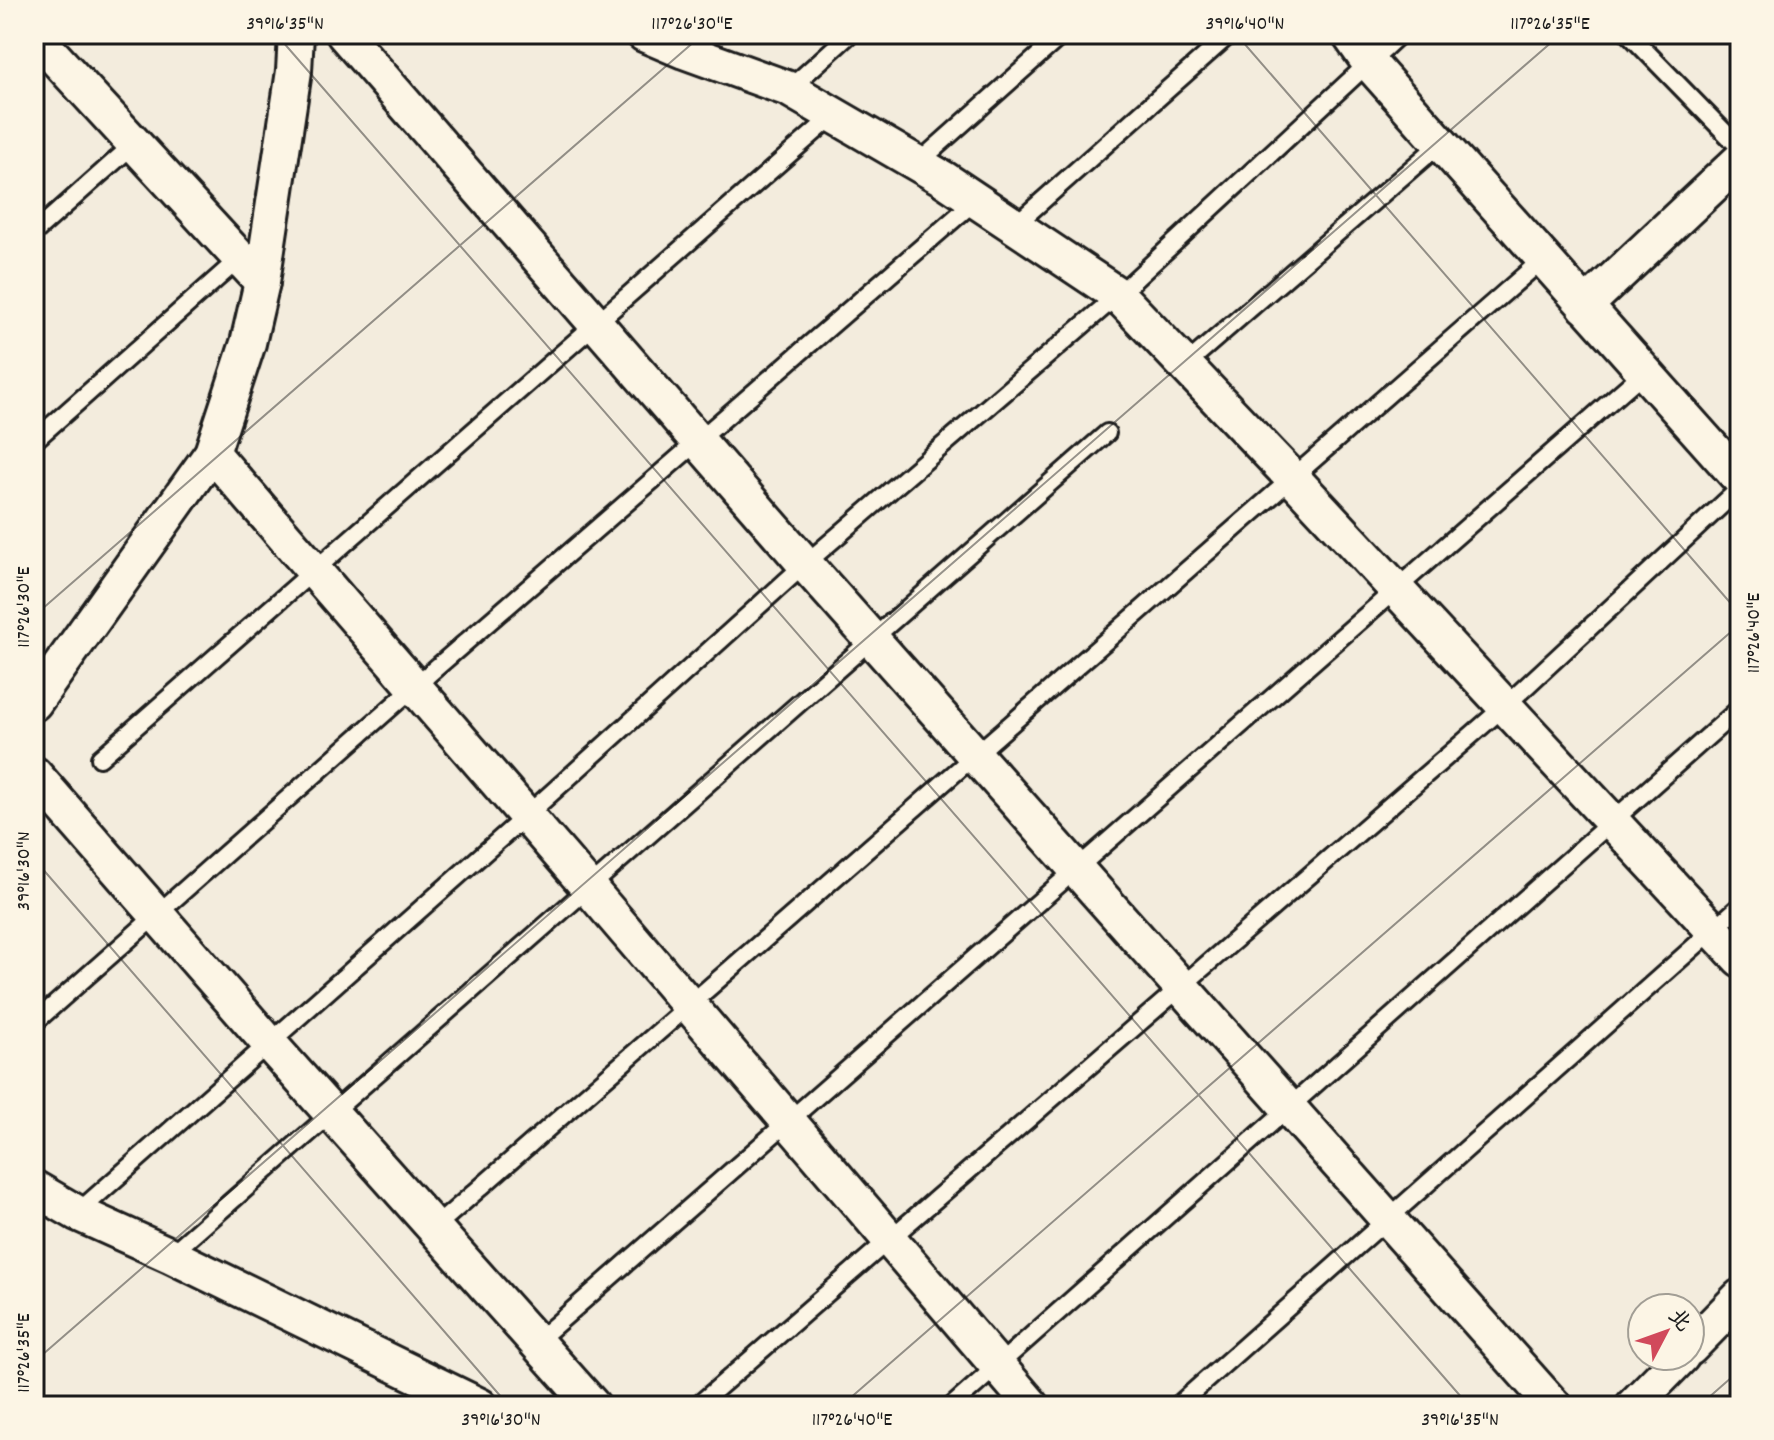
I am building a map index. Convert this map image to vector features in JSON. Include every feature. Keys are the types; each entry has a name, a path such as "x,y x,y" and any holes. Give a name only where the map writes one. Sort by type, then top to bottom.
{"street":[{"path":"34,703 212,453 248,343 251,270 294,71 296,34"},
{"path":"344,34 805,564 1554,1406"},
{"path":"644,34 789,89 918,163 1118,295 1740,959"},
{"path":"1349,34 1370,64 1740,479"},
{"path":"34,35 251,270"},
{"path":"1585,306 1740,160"},
{"path":"212,453 1032,1406"},
{"path":"34,774 593,1406"},
{"path":"34,1188 77,1213 480,1406"},
{"path":"1706,1332 1740,1297"},
{"path":"1633,1406 1666,1372"}],"lane":[{"path":"789,89 850,34"},
{"path":"918,163 1063,34"},
{"path":"1015,225 1230,34"},
{"path":"77,1213 526,816 805,564 1118,295 1400,34"},
{"path":"1629,34 1740,148"},
{"path":"100,758 834,115"},
{"path":"1185,365 1441,143"},
{"path":"34,233 134,144"},
{"path":"34,1023 414,687 976,200"},
{"path":"434,1228 1543,259"},
{"path":"34,441 251,270"},
{"path":"536,1342 1644,372"},
{"path":"170,1255 1107,433"},
{"path":"697,1406 1505,706 1740,488"},
{"path":"952,1406 1740,708"},
{"path":"1177,1406 1740,906"}]}
